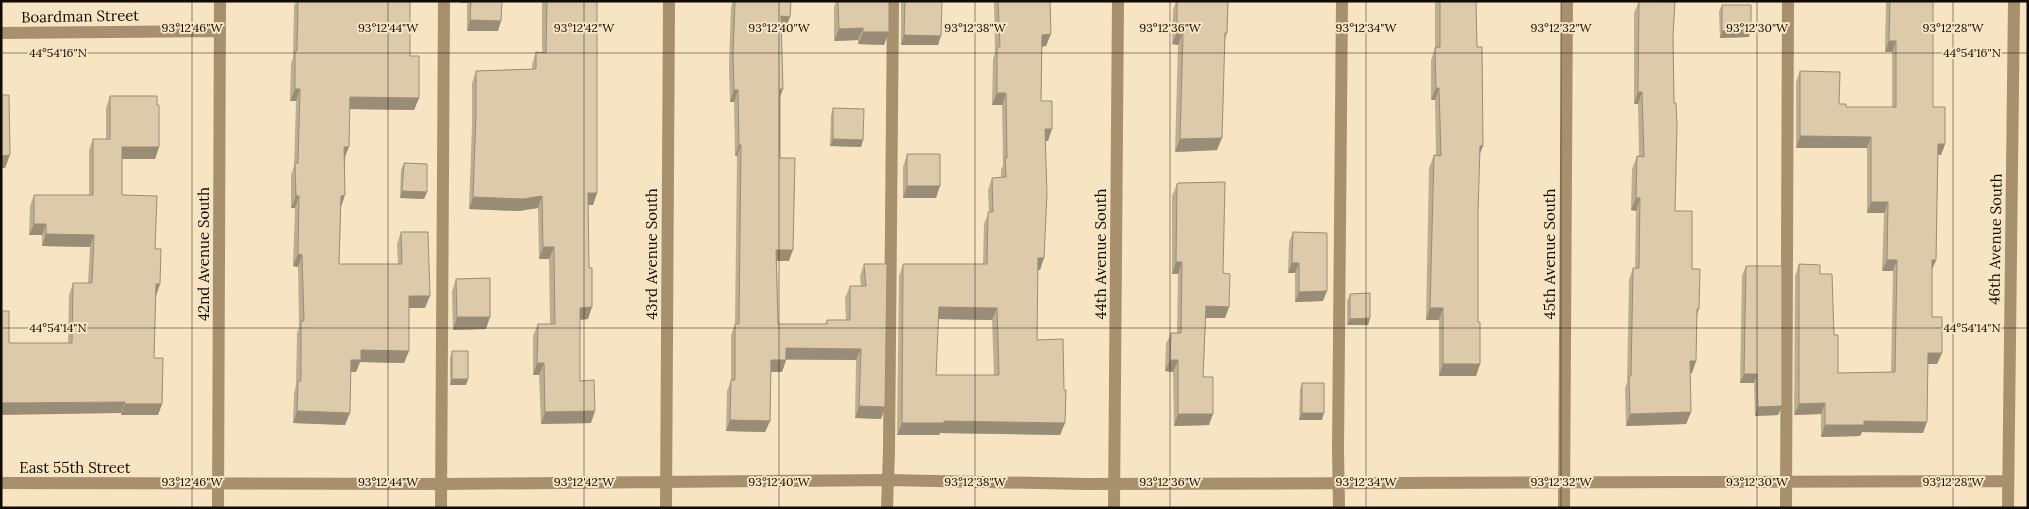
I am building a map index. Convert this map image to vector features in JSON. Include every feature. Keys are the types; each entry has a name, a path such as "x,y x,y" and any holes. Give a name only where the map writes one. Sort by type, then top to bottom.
{"street":[{"name":"42nd Avenue South","path":"218,508 220,1"},
{"path":"441,508 444,1"},
{"name":"43rd Avenue South","path":"666,508 669,1"},
{"path":"887,508 890,440 893,1"},
{"name":"44th Avenue South","path":"1114,508 1118,1"},
{"path":"1340,508 1338,449 1342,1"},
{"name":"45th Avenue South","path":"1564,508 1567,1"},
{"path":"1786,508 1788,1"},
{"name":"46th Avenue South","path":"2008,508 2014,1"},
{"name":"Boardman Street","path":"1,33 220,31"},
{"name":"East 55th Street","path":"1,483 440,484 888,480 1114,483 2008,481"}],"building":[{"path":"298,1 410,1 410,56 419,56 419,98 350,97 349,147 344,147 345,195 341,196 339,264 402,264 401,232 428,232 430,296 409,296 409,351 361,350 361,360 351,360 350,413 297,411 298,381 301,381 301,321 304,321 302,255 298,254 299,196 296,196 295,163 298,163 300,89 295,89"},
{"path":"471,1 502,1 501,21 470,20"},
{"path":"547,1 597,1 597,193 588,193 589,268 592,268 592,307 580,308 580,381 594,380 595,411 545,412 544,363 537,363 538,324 555,324 554,247 543,247 542,196 523,199 473,197 476,71 536,69 536,52 546,53"},
{"path":"735,1 791,1 790,17 781,16 783,89 780,89 780,158 795,158 793,250 776,250 778,324 827,324 827,320 850,320 850,286 866,286 864,264 887,264 885,407 859,406 861,349 786,348 786,360 771,360 770,421 730,420 731,380 735,380 735,324 739,324 741,145 739,145 738,90 734,90"},
{"path":"838,1 889,1 889,32 863,32 863,28 839,29"},
{"path":"905,1 942,1 941,36 904,35"},
{"path":"998,1 1050,1 1051,34 1042,35 1041,101 1052,101 1052,129 1045,129 1047,194 1044,258 1038,258 1037,340 1063,339 1064,390 1066,390 1065,423 944,421 944,423 902,423 903,264 987,264 988,212 993,212 992,178 1006,177 1006,93 997,93 997,47 1000,47","holes":["939,307 997,308 999,375 936,375"]},
{"path":"1177,1 1228,1 1227,33 1225,33 1222,138 1180,139 1183,32 1177,32"},
{"path":"1440,1 1476,1 1477,47 1482,47 1483,146 1480,146 1478,214 1480,364 1443,364 1443,308 1430,308 1434,155 1441,156 1439,88 1436,88 1435,48 1440,47"},
{"path":"1639,1 1675,2 1673,35 1674,103 1676,103 1677,125 1675,211 1692,211 1692,269 1700,269 1696,361 1690,361 1691,412 1630,414 1629,376 1631,376 1633,268 1639,268 1640,198 1636,198 1637,156 1644,157 1642,92 1638,92"},
{"path":"1890,1 1933,1 1933,107 1945,107 1945,144 1938,144 1936,260 1932,260 1932,317 1942,317 1942,353 1928,353 1927,422 1864,421 1864,425 1825,425 1825,403 1799,404 1799,264 1820,265 1820,274 1832,274 1834,335 1838,335 1838,373 1895,372 1897,260 1887,260 1888,202 1871,202 1871,137 1800,136 1800,71 1840,72 1839,104 1846,104 1846,107 1896,107 1896,41 1889,41"},
{"path":"1722,5 1751,5 1751,30 1722,31"},
{"path":"1,95 9,95 10,155 1,156"},
{"path":"110,96 157,96 157,105 159,105 159,147 122,147 122,195 157,196 155,249 161,249 160,284 156,284 154,358 163,358 162,404 125,404 125,402 1,403 1,311 9,311 9,343 72,343 73,283 92,283 94,235 46,234 46,224 34,224 34,195 93,195 93,139 110,139"},
{"path":"833,108 864,109 863,140 833,139"},
{"path":"907,154 940,154 940,186 907,186"},
{"path":"404,163 427,164 427,192 402,191"},
{"path":"1225,182 1223,273 1230,274 1229,307 1206,306 1203,377 1213,377 1213,414 1178,414 1178,360 1170,360 1171,333 1181,333 1182,262 1176,262 1177,184"},
{"path":"1293,232 1327,233 1327,291 1299,292 1299,263 1292,263"},
{"path":"1746,266 1782,266 1782,406 1758,407 1757,374 1744,374"},
{"path":"490,278 490,317 457,317 456,279"},
{"path":"1370,293 1370,318 1350,319 1350,294"},
{"path":"452,351 468,351 468,379 452,379"},
{"path":"1302,383 1324,383 1324,413 1302,413"}]}
